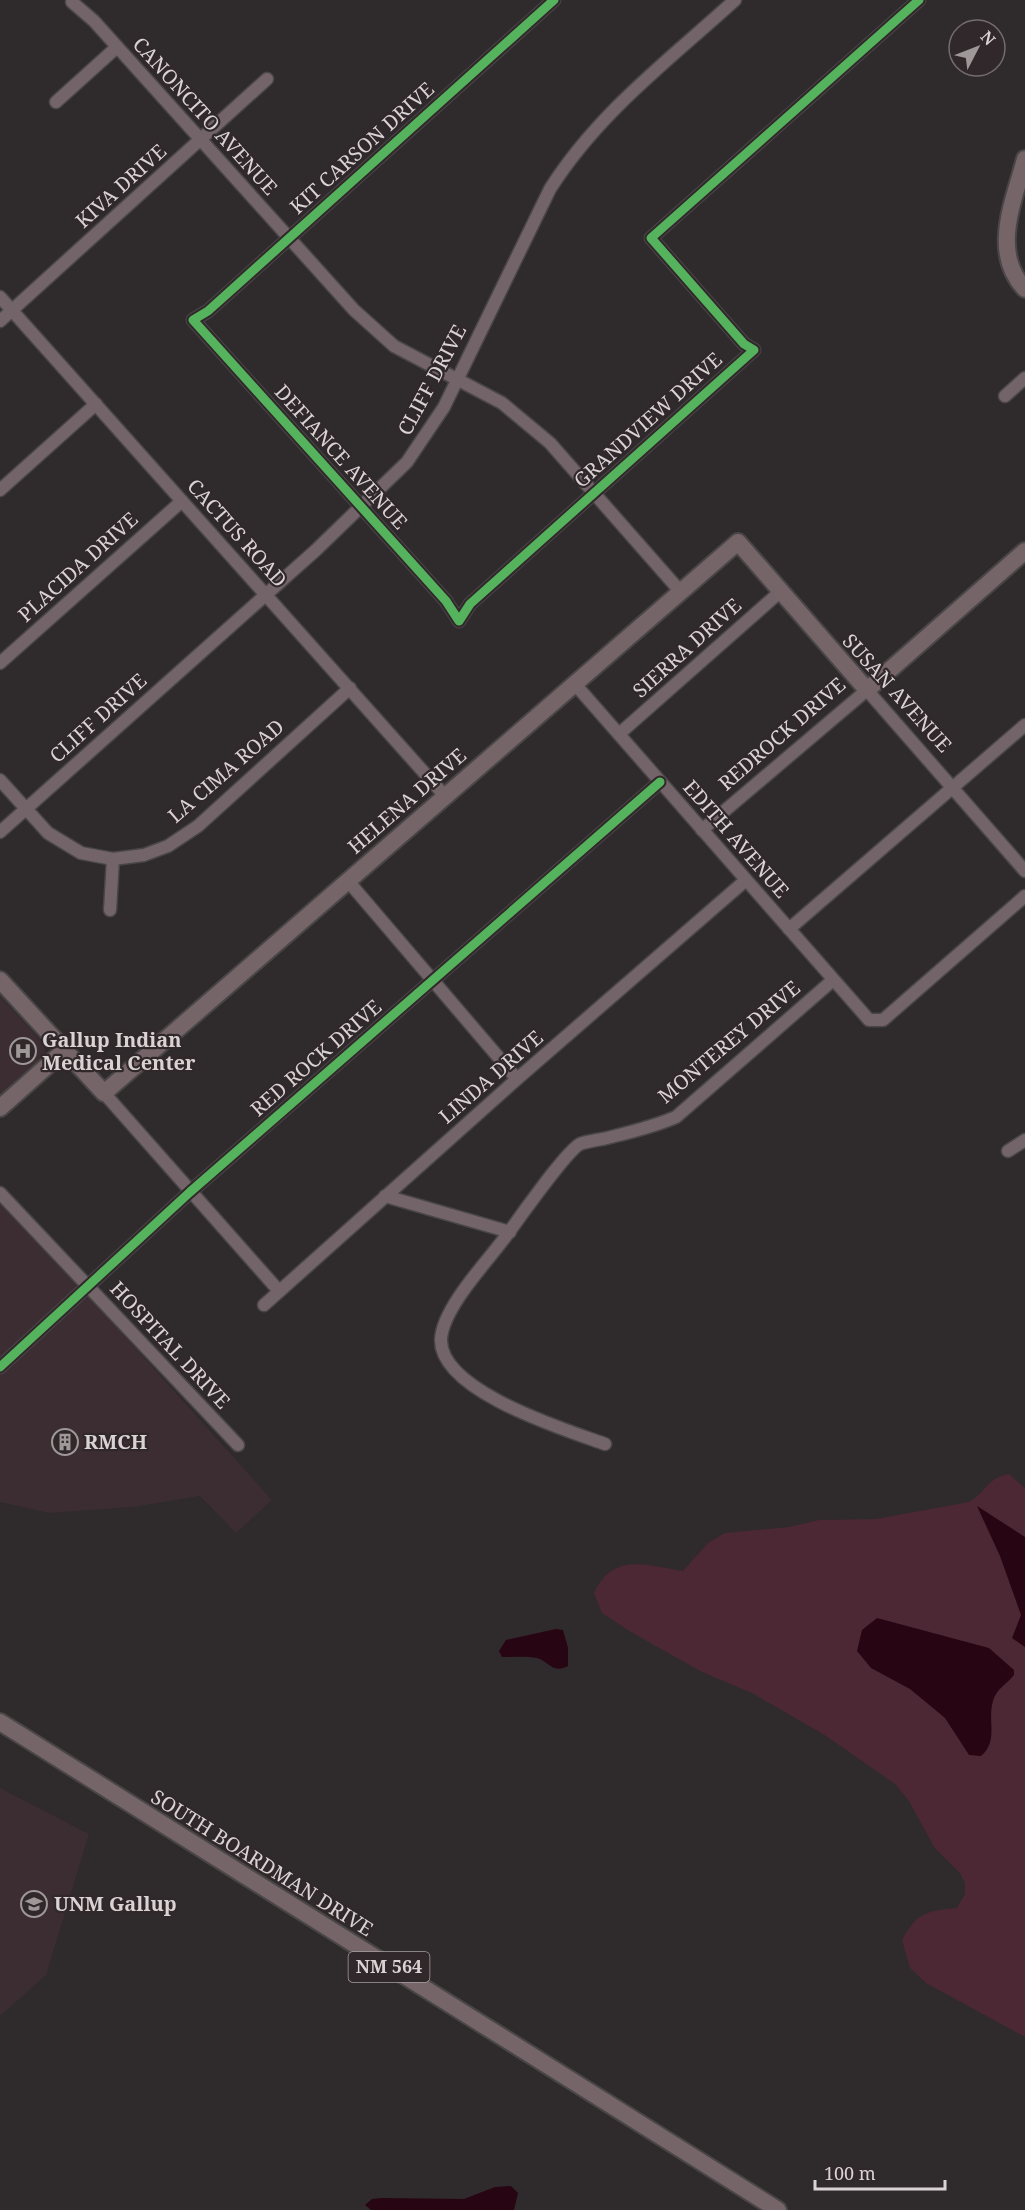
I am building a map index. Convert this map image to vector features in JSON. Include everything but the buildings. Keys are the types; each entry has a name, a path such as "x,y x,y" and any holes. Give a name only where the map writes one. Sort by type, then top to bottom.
{"main road":[{"path":"1025,159 1005,237 1008,259 1025,289"},
{"name":"HELENA DRIVE","path":"104,1093 738,542"},
{"name":"SUSAN AVENUE","path":"738,542 867,690"},
{"name":"REDROCK DRIVE","path":"867,690 1025,551"},
{"path":"0,980 104,1093"},
{"path":"0,1108 65,1050"},
{"name":"SOUTH BOARDMAN DRIVE","path":"0,1722 778,2210"}],"street":[{"name":"KIT CARSON DRIVE","path":"193,320 208,311 554,0"},
{"name":"CLIFF DRIVE","path":"0,832 363,507 420,445 444,406 550,189 563,168 600,121 735,0"},
{"name":"GRANDVIEW DRIVE","path":"459,621 470,604 754,350 744,344 651,238 918,0"},
{"name":"CANONCITO AVENUE","path":"72,2 94,21 354,310 383,337 510,410 550,443 680,591"},
{"path":"56,102 117,47"},
{"name":"KIVA DRIVE","path":"0,321 267,79"},
{"name":"CACTUS ROAD","path":"0,297 445,796"},
{"name":"DEFIANCE AVENUE","path":"193,320 446,600 459,621"},
{"path":"1005,396 1025,378"},
{"path":"0,490 96,404"},
{"name":"PLACIDA DRIVE","path":"0,663 182,501"},
{"name":"SIERRA DRIVE","path":"619,734 781,591"},
{"name":"EDITH AVENUE","path":"574,683 869,1020 883,1020 1025,896"},
{"name":"LA CIMA ROAD","path":"0,780 48,833 81,853 113,859 144,855 168,846 198,826 350,688"},
{"name":"SUSAN AVENUE","path":"867,690 1025,871"},
{"name":"REDROCK DRIVE","path":"702,830 867,690"},
{"path":"789,929 1025,725"},
{"name":"RED ROCK DRIVE","path":"0,1367 190,1192 660,782"},
{"path":"110,909 113,859"},
{"name":"LINDA DRIVE","path":"264,1305 517,1079 746,880"},
{"path":"348,881 517,1079"},
{"name":"MONTEREY DRIVE","path":"605,1444 527,1415 476,1388 458,1374 444,1352 441,1339 447,1318 510,1232 580,1144 655,1126 676,1116 833,980"},
{"path":"104,1093 279,1291"},
{"path":"1008,1151 1025,1140"},
{"name":"HOSPITAL DRIVE","path":"0,1193 238,1445"},
{"path":"385,1196 510,1232"}],"shaded area":[{"name":"Gallup Indian Medical Center","path":"0,996 44,1044 46,1058 0,1100"},
{"path":"0,1202 89,1296 272,1500 236,1533 200,1496 133,1507 49,1513 0,1502"},
{"path":"1009,1474 1025,1488 1025,2037 926,1983 910,1968 902,1940 907,1931 918,1918 930,1912 957,1908 965,1894 965,1883 960,1873 934,1847 909,1801 895,1784 826,1736 752,1693 702,1672 631,1632 602,1613 594,1593 611,1571 621,1566 632,1564 683,1571 708,1543 725,1533 789,1527 819,1520 876,1519 969,1502 991,1482"},
{"path":"977,1506 1025,1537 1025,1647 1012,1638 1021,1615 1000,1556"},
{"path":"877,1618 989,1648 1014,1670 1014,1675 994,1697 990,1744 981,1756 969,1755 945,1718 910,1689 871,1668 857,1651 862,1630"},
{"path":"556,1629 563,1630 568,1648 568,1666 563,1668 555,1668 537,1658 502,1657 499,1651 506,1640"},
{"name":"UNM Gallup","path":"0,1788 89,1834 46,1975 0,2016"},
{"path":"511,2186 518,2193 514,2210 371,2210 365,2205 372,2199 382,2198 464,2199 495,2187"}],"cycle path":[{"path":"554,0 208,311 193,320 446,601 459,621 470,604 754,350 744,344 651,238 919,0"},
{"path":"0,1367 190,1192 660,782"}],"place":[{"name":"Gallup Indian Medical Center","path":"23,1051"},
{"name":"RMCH","path":"65,1442"},
{"name":"UNM Gallup","path":"34,1904"}]}
